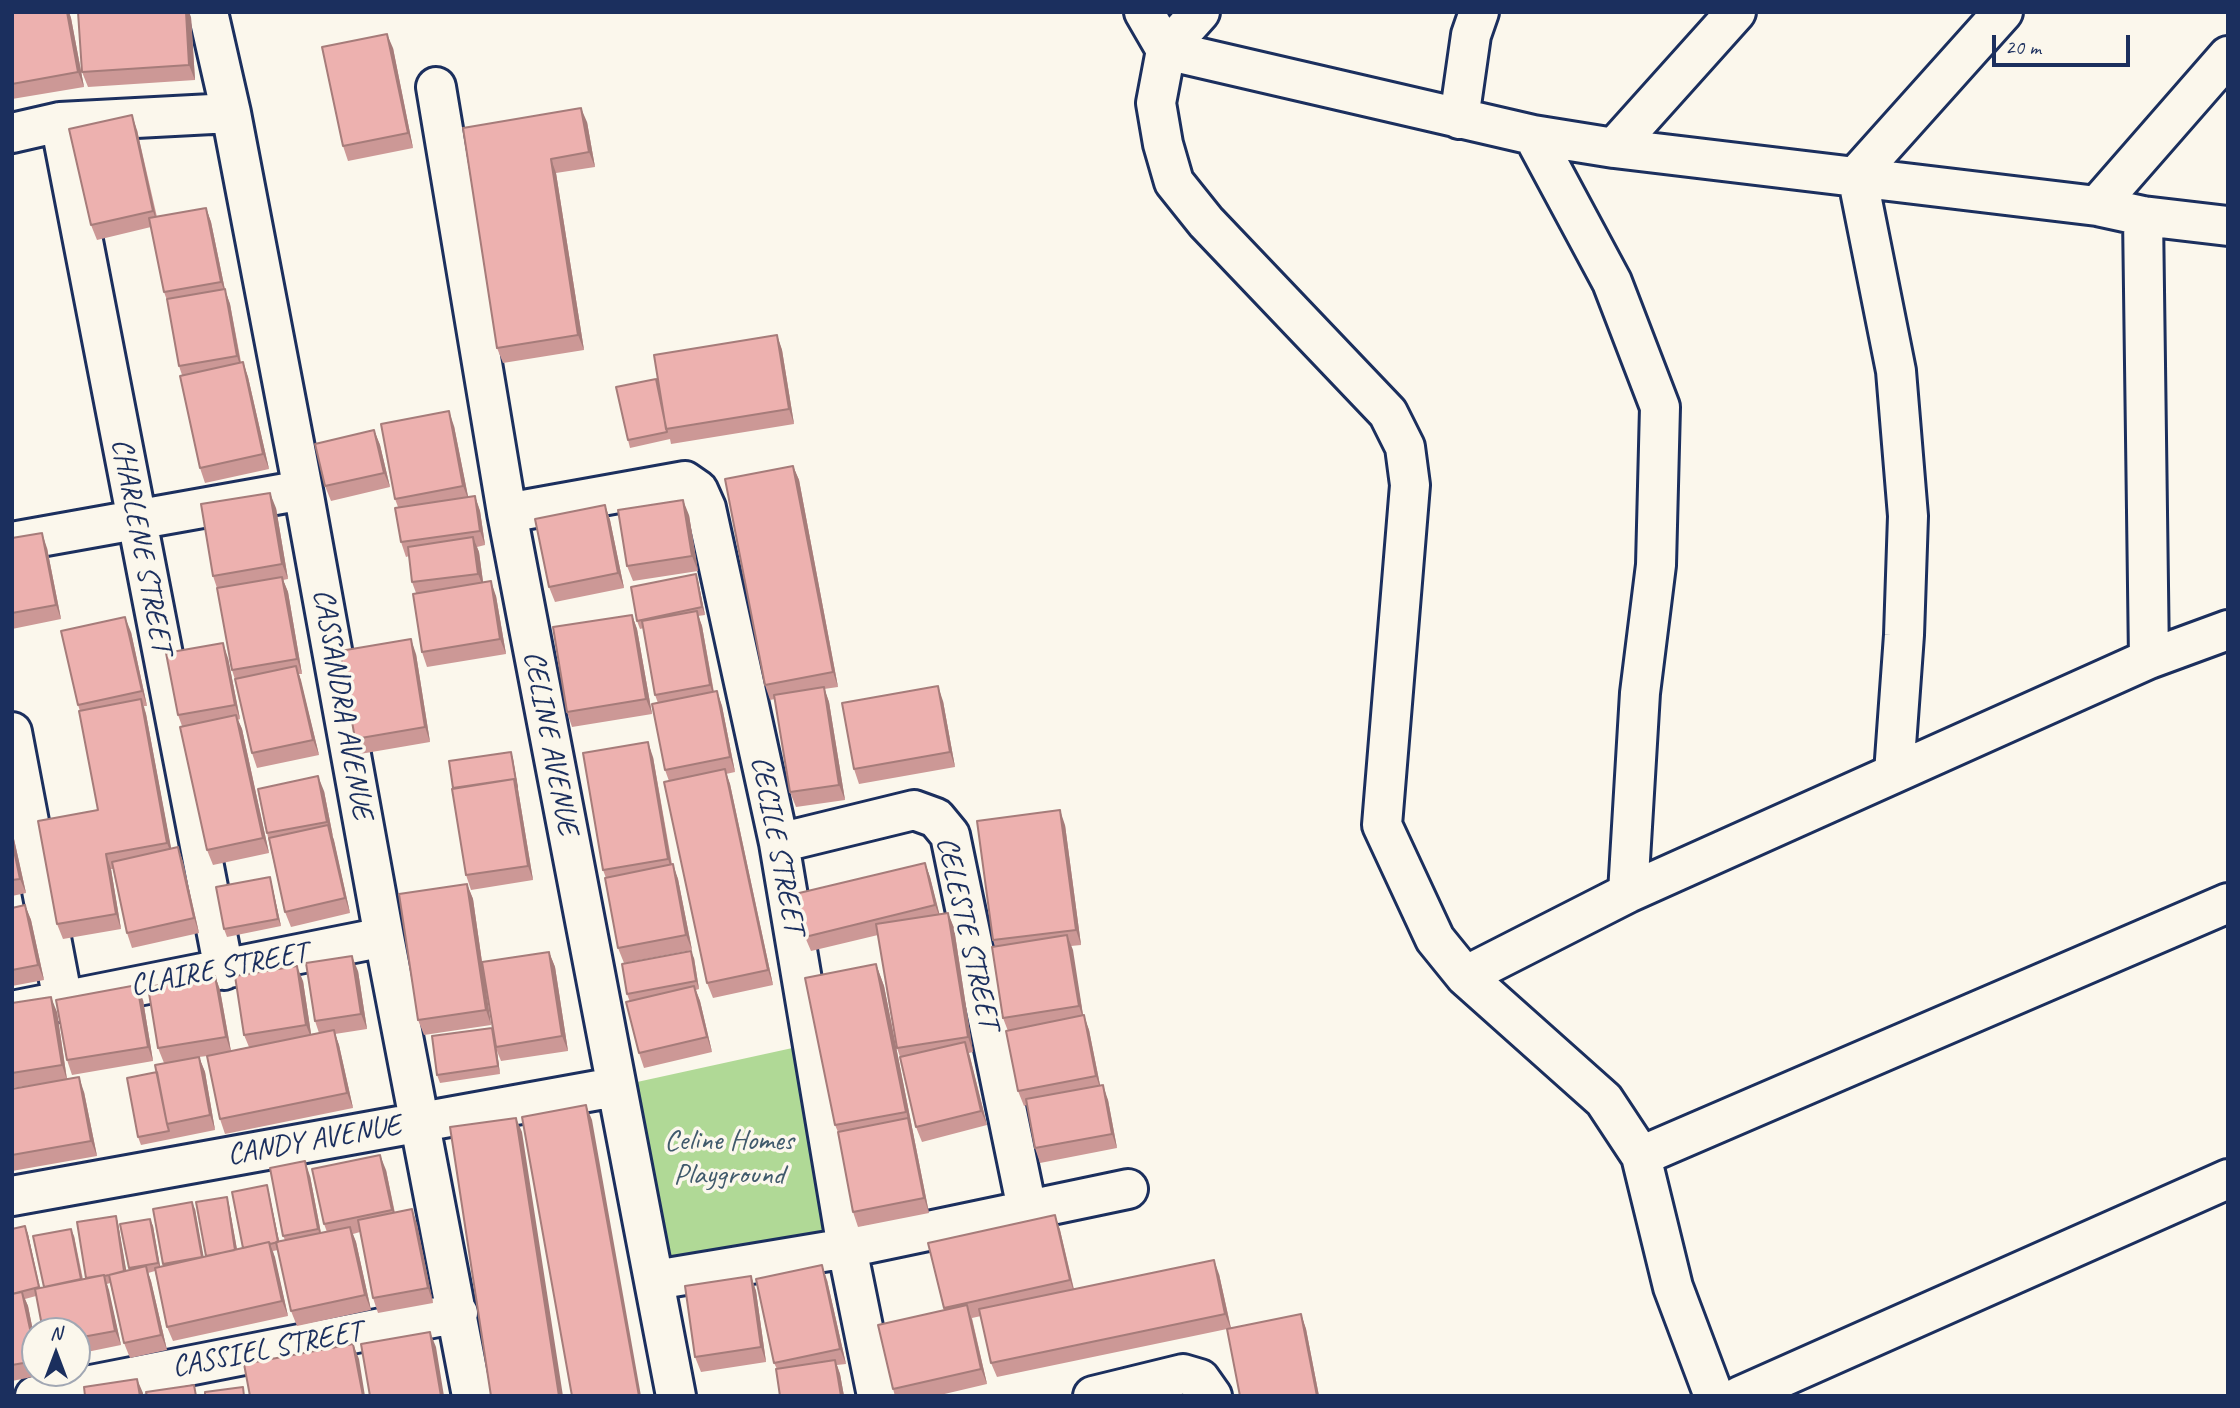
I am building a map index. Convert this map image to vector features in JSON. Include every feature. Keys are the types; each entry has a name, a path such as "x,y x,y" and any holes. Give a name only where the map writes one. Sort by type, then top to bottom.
{"street":[{"name":"CASSANDRA AVENUE","path":"208,12 231,113 303,490 384,937 472,1396"},
{"path":"1144,12 1166,50 1533,135 1614,148 1857,175 2097,206 2143,216 2228,226"},
{"path":"1200,12 1166,50 1156,103 1163,144 1174,182 1206,222 1388,412 1405,447 1410,485 1382,825 1435,939 1465,976 1604,1100 1641,1156 1673,1287 1714,1396"},
{"path":"1459,119 1471,36 1479,12"},
{"path":"1614,148 1736,12"},
{"path":"1857,175 2003,12"},
{"path":"2097,206 2228,56"},
{"name":"CELINE AVENUE","path":"436,87 507,513 676,1396"},
{"path":"12,133 60,122 231,113"},
{"name":"CHARLENE STREET","path":"60,122 224,970"},
{"path":"1533,135 1612,282 1660,407 1656,565 1640,693 1629,893"},
{"path":"1857,175 1896,370 1908,516 1904,635 1894,773"},
{"path":"2143,216 2149,659"},
{"name":"CECILE STREET","path":"507,513 685,481 698,490 706,508 779,843 847,1248 877,1396"},
{"path":"12,542 303,490"},
{"path":"1465,976 1629,893 2149,659 2228,630"},
{"path":"12,732 63,1001"},
{"name":"CELESTE STREET","path":"779,843 914,810 936,818 950,835 1027,1209"},
{"path":"1641,1156 2228,903"},
{"name":"CLAIRE STREET","path":"12,1011 384,937"},
{"name":"CANDY AVENUE","path":"12,1196 615,1087"},
{"path":"1740,1396 2228,1180"},
{"path":"654,1280 847,1248 1128,1189"},
{"name":"CASSIEL STREET","path":"35,1396 458,1313"},
{"path":"1093,1396 1183,1374 1206,1387"}],"green space":[{"name":"Celine Homes Playground","path":"797,1047 828,1233 662,1264 628,1084"}],"building":[{"path":"67,12 78,72 12,84 12,13"},
{"path":"78,12 186,12 189,65 82,72"},
{"path":"387,34 408,133 343,146 322,47"},
{"path":"581,108 589,152 551,159 578,335 497,348 463,128"},
{"path":"132,115 153,211 91,225 69,129"},
{"path":"206,208 221,282 164,292 149,218"},
{"path":"225,289 237,356 179,366 167,299"},
{"path":"777,335 789,409 666,429 654,355"},
{"path":"243,362 263,454 200,468 180,376"},
{"path":"656,379 667,432 628,440 616,387"},
{"path":"449,411 463,486 395,499 381,424"},
{"path":"374,430 384,473 325,486 315,444"},
{"path":"793,466 833,672 765,685 725,479"},
{"path":"270,493 282,564 213,576 201,504"},
{"path":"475,496 480,531 401,542 395,508"},
{"path":"683,500 692,556 627,566 618,510"},
{"path":"605,505 618,573 549,587 535,519"},
{"path":"42,533 56,605 12,613 12,538"},
{"path":"473,537 478,574 412,582 408,547"},
{"path":"696,574 702,607 637,621 631,587"},
{"path":"282,577 297,659 232,670 217,588"},
{"path":"491,581 500,639 422,652 413,594"},
{"path":"697,611 710,685 655,695 642,621"},
{"path":"632,615 646,699 567,712 553,627"},
{"path":"125,617 142,691 78,705 61,631"},
{"path":"411,639 425,727 355,739 340,651"},
{"path":"223,643 235,705 178,715 166,653"},
{"path":"296,666 313,740 252,753 235,679"},
{"path":"938,686 950,752 854,769 842,703"},
{"path":"824,687 839,785 790,792 774,695"},
{"path":"717,691 730,757 665,770 652,704"},
{"path":"141,699 167,843 106,854 116,914 57,924 38,821 98,810 79,711"},
{"path":"236,715 263,838 207,850 180,727"},
{"path":"648,742 668,859 603,870 583,753"},
{"path":"511,752 517,787 514,779 453,788 449,761"},
{"path":"725,769 768,970 707,983 664,782"},
{"path":"318,776 327,822 267,833 258,789"},
{"path":"514,779 528,866 466,875 452,789"},
{"path":"1060,810 1076,930 993,940 977,821"},
{"path":"328,825 345,898 285,912 269,838"},
{"path":"12,841 20,879 12,880"},
{"path":"178,847 194,918 127,933 112,862"},
{"path":"925,863 935,905 805,937 795,894"},
{"path":"673,864 686,935 618,948 605,878"},
{"path":"270,877 278,919 224,929 216,887"},
{"path":"467,884 486,1010 418,1020 399,894"},
{"path":"25,905 38,965 12,970 12,908"},
{"path":"948,913 968,1037 897,1048 876,924"},
{"path":"1067,935 1079,1006 1003,1018 992,947"},
{"path":"691,951 696,981 627,994 622,964"},
{"path":"549,952 562,1036 496,1047 482,962"},
{"path":"352,956 361,1014 315,1021 306,963"},
{"path":"876,964 906,1112 835,1125 805,978"},
{"path":"297,966 306,1025 244,1035 235,976"},
{"path":"215,976 226,1037 158,1048 148,987"},
{"path":"137,985 148,1047 67,1060 56,1000"},
{"path":"694,986 707,1037 639,1053 626,1002"},
{"path":"51,997 62,1065 12,1073 12,1003"},
{"path":"1084,1015 1096,1076 1018,1091 1006,1031"},
{"path":"492,1028 498,1066 437,1075 432,1036"},
{"path":"334,1030 347,1093 220,1119 207,1056"},
{"path":"965,1042 981,1111 916,1127 900,1057"},
{"path":"199,1057 210,1115 167,1124 155,1065"},
{"path":"157,1072 169,1131 138,1137 127,1078"},
{"path":"79,1077 91,1141 12,1155 12,1089"},
{"path":"1103,1085 1112,1134 1035,1148 1026,1099"},
{"path":"586,1105 639,1396 572,1396 522,1117"},
{"path":"516,1118 559,1396 491,1396 450,1127"},
{"path":"908,1118 924,1198 853,1212 838,1132"},
{"path":"380,1155 392,1210 324,1224 312,1169"},
{"path":"305,1161 318,1229 283,1236 270,1168"},
{"path":"267,1185 278,1242 243,1248 232,1192"},
{"path":"227,1197 235,1250 206,1256 196,1202"},
{"path":"192,1202 202,1257 163,1264 153,1209"},
{"path":"412,1209 428,1288 373,1298 358,1220"},
{"path":"1055,1215 1070,1280 944,1308 928,1243"},
{"path":"116,1216 124,1271 86,1278 77,1222"},
{"path":"150,1219 158,1263 129,1268 120,1224"},
{"path":"25,1226 39,1287 12,1294 12,1229"},
{"path":"350,1227 365,1295 291,1311 276,1242"},
{"path":"71,1229 81,1279 44,1287 33,1236"},
{"path":"269,1242 282,1301 167,1327 155,1268"},
{"path":"1214,1260 1225,1314 991,1363 979,1309"},
{"path":"822,1265 840,1349 774,1363 756,1279"},
{"path":"146,1266 161,1335 124,1343 109,1275"},
{"path":"104,1275 115,1331 91,1335 91,1317 40,1317 35,1289"},
{"path":"751,1276 761,1347 695,1357 685,1286"},
{"path":"22,1292 27,1317 21,1317 21,1363 12,1365 12,1294"},
{"path":"967,1305 981,1369 893,1389 878,1325"},
{"path":"1301,1314 1317,1396 1240,1396 1227,1329"},
{"path":"430,1332 441,1396 370,1396 361,1344"},
{"path":"353,1344 363,1396 250,1396 244,1364"},
{"path":"835,1360 841,1396 780,1396 776,1369"},
{"path":"137,1379 140,1396 85,1396 84,1387"},
{"path":"194,1385 196,1396 147,1396 146,1392"},
{"path":"243,1387 244,1396 205,1396 205,1392"}]}
